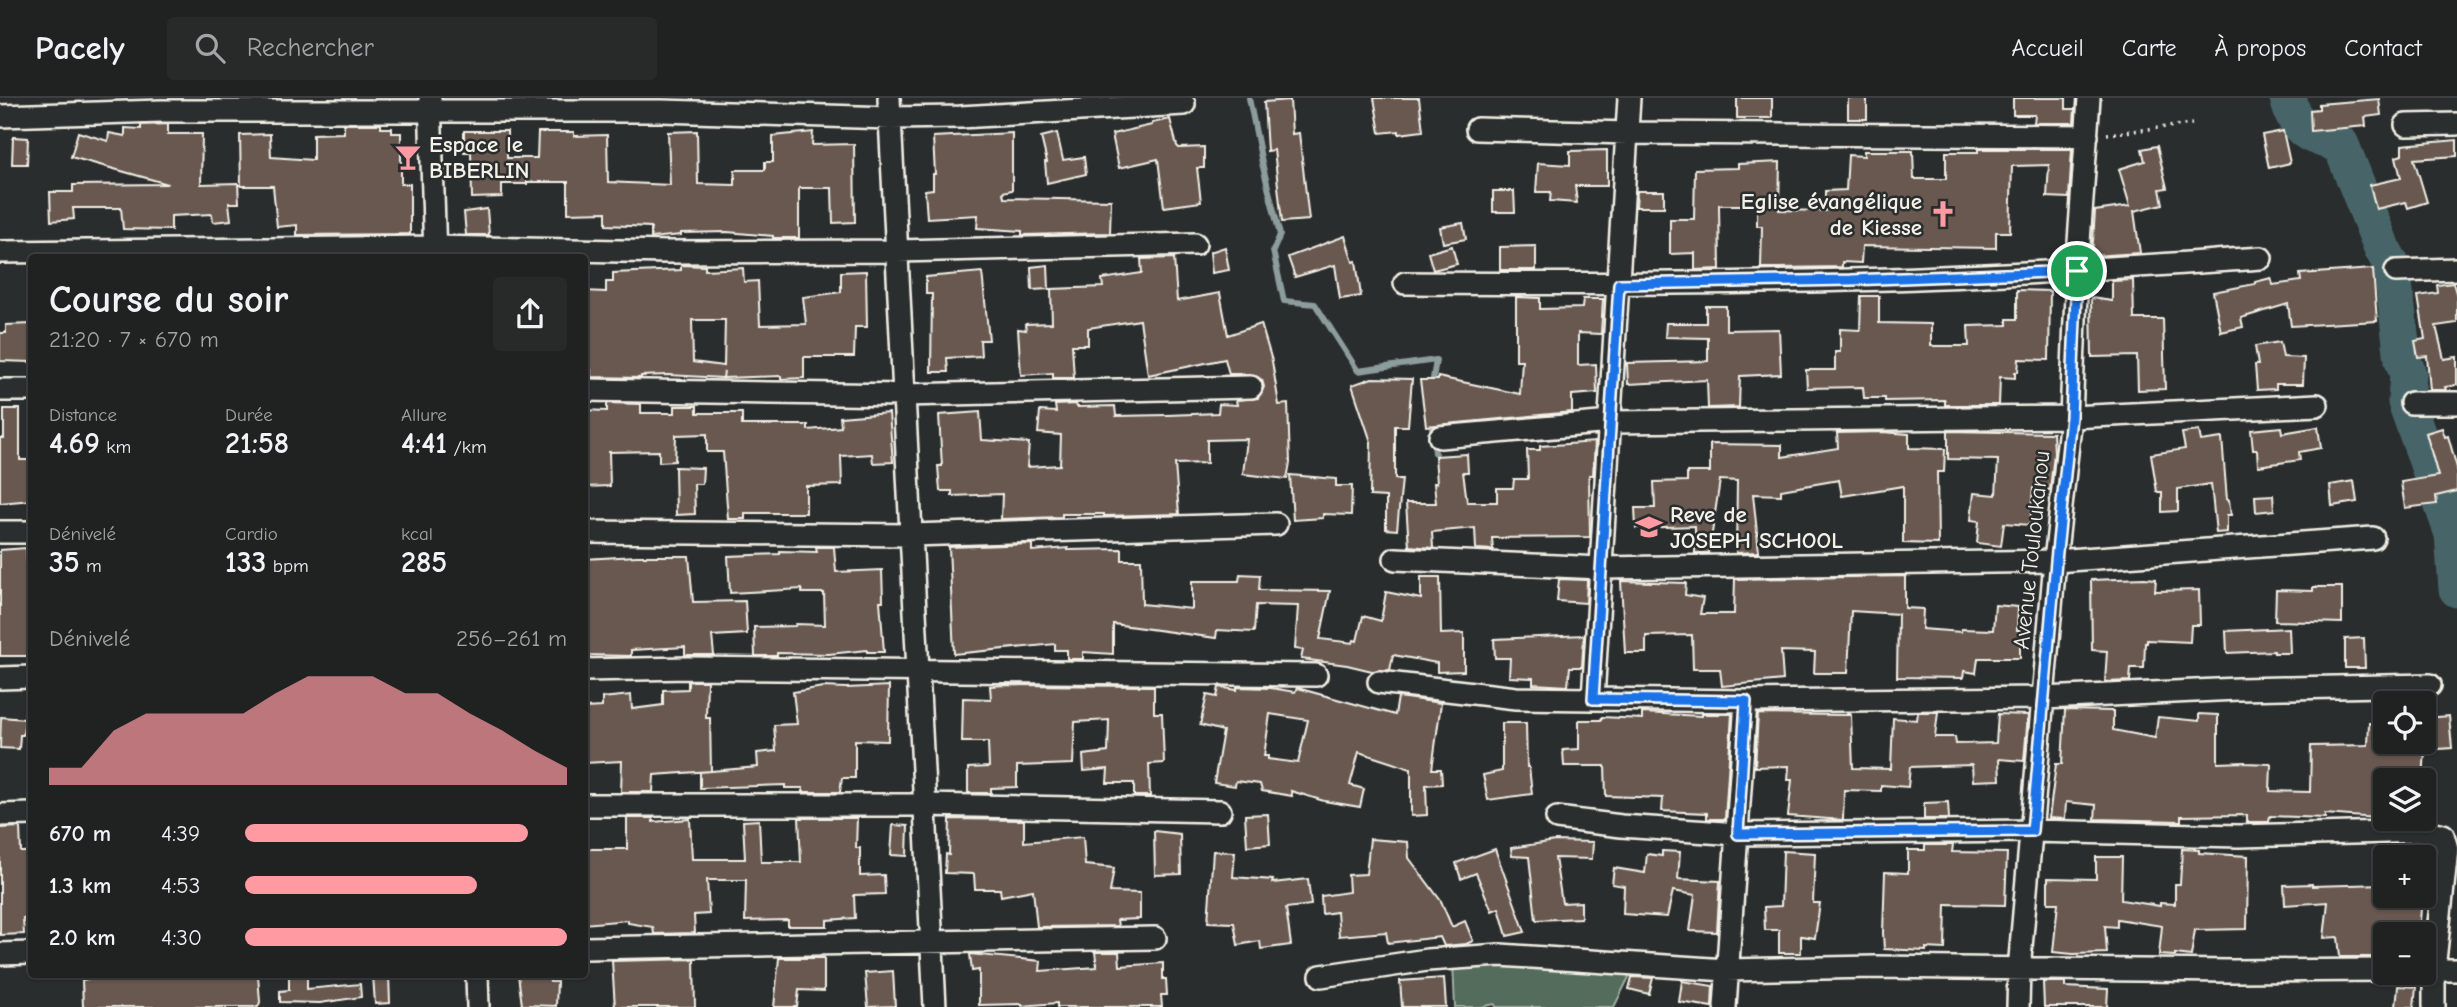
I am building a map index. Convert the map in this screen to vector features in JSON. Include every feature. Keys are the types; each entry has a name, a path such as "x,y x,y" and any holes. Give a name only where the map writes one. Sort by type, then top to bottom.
{"street":[{"path":"1593,699 1629,98"},
{"name":"Avenue Touloukanou","path":"2018,1007 2019,970 2071,417 2077,271 2089,98"},
{"path":"0,116 430,104 662,111 890,108 960,117 1184,104"},
{"path":"430,104 435,252"},
{"path":"890,108 935,1007"},
{"path":"2406,125 2457,124"},
{"path":"1477,129 1628,133 2087,136"},
{"path":"0,252 897,251 1195,244"},
{"path":"1405,283 1619,284 1851,280 2077,271 2261,258"},
{"path":"2396,271 2457,269"},
{"path":"588,390 903,395 1251,387"},
{"path":"0,390 28,390"},
{"path":"2411,403 2457,403"},
{"path":"1440,437 1611,422 2071,417 2317,405"},
{"path":"588,532 910,535 1276,524"},
{"path":"0,532 28,532"},
{"path":"1395,559 1601,568 2056,561 2373,538"},
{"path":"588,670 689,668 1316,675"},
{"path":"0,678 28,677"},
{"path":"1378,682 1516,698 1746,701 2044,698 2238,689 2430,685"},
{"path":"1725,1007 1746,701"},
{"path":"588,805 924,805 1220,811"},
{"path":"0,815 28,814"},
{"path":"1557,818 1621,826 1738,834 2032,831 2239,836 2426,831 2443,835 2447,849 2436,923"},
{"path":"588,948 1155,938"},
{"path":"0,954 28,953"},
{"path":"1321,976 1427,960 1500,955 1727,970 1875,967 2019,970 2373,970"},
{"path":"2436,970 2457,970"},
{"path":"477,978 478,1007"},
{"path":"2431,985 2434,1007"}],"path":[{"path":"2087,136 2192,124"}],"green space":[{"path":"1453,962 1633,969 1614,1007 1496,1007 1495,1004 1455,1007"}],"building":[{"path":"1374,98 1419,98 1423,131 1380,133"},
{"path":"1737,98 1772,98 1772,118 1737,118"},
{"path":"1848,98 1867,98 1867,119 1848,119"},
{"path":"2013,98 2066,98 2066,109 2075,109 2074,123 2034,123 2035,115 2013,115"},
{"path":"2379,99 2381,115 2365,117 2366,126 2311,131 2310,110 2319,109 2319,104"},
{"path":"1290,100 1292,134 1299,133 1309,220 1282,222 1274,150 1267,151 1264,102"},
{"path":"1170,119 1179,148 1204,147 1204,168 1197,168 1201,202 1164,207 1158,159 1119,168 1112,134"},
{"path":"168,124 168,134 202,134 201,184 238,183 239,203 229,203 231,220 213,222 212,214 171,216 171,230 123,229 121,208 73,208 74,219 51,221 50,192 73,192 73,185 168,184 71,157 78,132 108,141 109,133 125,136 125,128 141,129 141,125"},
{"path":"344,124 381,124 381,128 392,128 392,133 401,133 401,184 410,184 410,234 297,235 297,225 277,227 273,186 241,186 240,135 270,134 271,157 313,160 313,134 344,133"},
{"path":"464,131 507,131 507,158 537,158 538,132 574,132 574,136 607,135 608,182 670,185 668,132 697,131 698,184 735,185 735,170 765,170 765,162 773,162 773,136 813,132 812,145 854,144 855,222 833,223 832,188 799,188 799,238 773,238 727,232 681,233 651,238 651,227 606,225 606,212 568,213 568,182 502,184 502,197 472,198 471,152 464,152"},
{"path":"2283,131 2290,163 2269,168 2262,135"},
{"path":"1012,133 1012,190 1003,192 1004,198 1111,200 1110,233 1022,235 1022,231 977,228 978,215 927,218 925,190 933,189 935,174 933,137"},
{"path":"1057,133 1063,160 1084,157 1086,174 1047,183 1047,162 1041,137"},
{"path":"13,137 28,138 27,164 12,164"},
{"path":"2457,140 2457,156 2414,159 2427,202 2408,208 2406,202 2376,209 2370,185 2401,178 2396,157 2402,155 2402,145"},
{"path":"2157,146 2167,188 2160,189 2163,204 2134,211 2140,253 2092,256 2095,211 2130,206 2119,169 2145,161 2142,149"},
{"path":"1978,149 2072,149 2069,198 2047,197 2049,165 2012,166 2010,232 1996,232 1996,248 1862,246 1861,263 1842,262 1842,267 1761,268 1762,226 1757,226 1757,205 1719,205 1720,269 1695,270 1695,253 1670,254 1670,219 1694,219 1695,169 1738,168 1738,164 1780,162 1779,210 1825,211 1825,191 1846,190 1848,155 1864,156 1864,151 1913,151 1914,179 1946,179 1946,152 1978,152"},
{"path":"1607,150 1607,186 1575,186 1577,203 1550,201 1551,192 1536,192 1538,163 1570,165 1570,151"},
{"path":"1493,191 1514,191 1515,212 1493,212"},
{"path":"1637,191 1664,191 1664,207 1636,207"},
{"path":"487,209 489,235 466,235 464,212"},
{"path":"1463,223 1466,239 1443,243 1440,227"},
{"path":"1345,236 1353,262 1356,261 1361,296 1340,299 1335,265 1295,277 1288,257"},
{"path":"1452,246 1457,264 1433,270 1428,253"},
{"path":"1536,246 1536,270 1500,270 1500,247"},
{"path":"1225,247 1229,270 1212,273 1210,252"},
{"path":"1174,258 1177,301 1220,293 1228,335 1261,324 1272,361 1279,405 1288,404 1290,463 1287,479 1243,474 1247,439 1207,440 1207,463 1175,464 1179,514 1062,514 1062,517 1001,519 1002,494 952,496 952,491 940,491 938,466 942,466 939,415 980,412 982,440 1029,443 1027,467 1060,465 1061,435 1038,433 1040,411 1056,412 1055,405 1115,406 1116,416 1167,415 1218,413 1219,404 1237,405 1236,400 1258,398 1264,387 1262,380 1251,374 1229,374 1225,359 1148,375 1140,320 1088,328 1088,345 1072,345 1074,378 1053,378 1053,373 1021,375 1018,329 1026,330 1025,324 1052,323 1051,289 1103,287 1102,279 1142,273 1141,259"},
{"path":"681,265 705,266 705,270 743,268 744,282 758,281 760,325 806,324 803,297 841,292 841,272 866,271 867,327 855,327 854,357 804,357 804,378 668,375 641,378 591,377 591,370 588,370 588,291 606,292 606,282 613,282 613,273 681,270","holes":["692,320 725,320 724,366 693,362"]},
{"path":"1048,265 1049,289 1032,290 1031,267"},
{"path":"2373,269 2377,321 2291,326 2288,304 2241,318 2243,327 2221,332 2213,292 2271,278 2273,285 2301,281 2300,274"},
{"path":"982,272 989,340 980,340 981,356 947,358 948,372 931,372 932,294 926,294 926,277"},
{"path":"2133,280 2134,319 2163,319 2165,389 2138,390 2137,356 2092,357 2091,298 2112,301 2112,281"},
{"path":"2453,283 2457,296 2457,323 2436,326 2444,359 2457,357 2457,385 2445,387 2446,390 2430,390 2427,356 2418,357 2415,341 2425,339 2418,296 2438,293 2437,285"},
{"path":"2017,290 2050,291 2049,360 2019,359 2015,378 2000,377 1999,405 1945,405 1945,400 1885,401 1885,398 1864,398 1863,387 1807,388 1806,370 1835,370 1835,352 1840,352 1840,329 1860,330 1861,296 1879,296 1879,323 1931,324 1931,346 1969,346 1968,326 2007,325 2007,319 2017,319"},
{"path":"1516,297 1540,298 1540,309 1582,308 1583,299 1603,299 1601,334 1578,333 1578,365 1596,364 1597,393 1572,395 1572,412 1426,426 1420,380 1438,380 1438,377 1520,394 1522,360 1516,360"},
{"path":"1706,306 1726,306 1726,330 1779,329 1781,374 1740,376 1739,407 1708,408 1707,380 1628,384 1627,363 1708,361 1708,338 1665,337 1666,323 1706,323"},
{"path":"28,324 28,362 0,361 0,333 6,333 6,325"},
{"path":"2280,342 2283,357 2304,358 2303,384 2276,384 2276,389 2257,390 2255,365 2258,365 2255,346"},
{"path":"1372,378 1412,379 1408,426 1395,426 1395,479 1402,479 1397,530 1386,529 1386,497 1370,496 1371,442 1352,385"},
{"path":"607,403 641,404 641,413 675,413 675,406 697,406 697,413 742,413 742,425 808,425 808,430 841,427 840,417 889,413 893,462 873,463 872,454 841,456 842,485 806,486 806,513 745,513 745,519 728,519 723,452 707,452 707,434 676,435 675,461 659,462 659,451 609,452 610,486 588,487 588,410 607,411"},
{"path":"4,409 20,409 20,460 28,460 28,500 0,503 0,438 4,438"},
{"path":"2281,427 2282,433 2318,427 2321,448 2299,452 2300,460 2258,466 2251,430"},
{"path":"2442,428 2445,437 2448,436 2457,468 2457,491 2436,496 2437,504 2405,508 2401,482 2438,476 2426,433"},
{"path":"1948,431 2053,433 2050,490 2033,488 2030,525 2004,523 2001,546 1977,543 1979,521 1971,520 1974,493 1996,495 1998,460 1948,459"},
{"path":"2199,431 2201,441 2222,438 2227,500 2231,515 2227,515 2227,532 2216,533 2211,484 2178,489 2178,511 2162,512 2162,492 2157,492 2151,454 2185,449 2182,433"},
{"path":"1837,433 1909,434 1909,448 1945,449 1944,472 1937,472 1938,544 1903,543 1903,486 1842,496 1839,480 1781,490 1781,495 1753,494 1759,552 1736,553 1737,481 1720,480 1709,553 1695,553 1695,526 1636,528 1635,508 1655,508 1654,482 1687,481 1687,472 1710,472 1710,444 1782,445 1782,457 1838,448"},
{"path":"1595,442 1593,475 1589,475 1590,537 1492,538 1493,550 1476,549 1475,528 1432,532 1433,548 1409,546 1406,503 1436,503 1435,456 1467,454 1468,472 1463,472 1467,502 1497,502 1497,488 1513,488 1514,479 1528,479 1527,450 1540,450 1540,446"},
{"path":"675,467 703,468 702,484 694,484 695,514 676,515"},
{"path":"1290,475 1336,479 1336,486 1352,486 1351,515 1323,514 1323,518 1293,520"},
{"path":"2354,481 2357,502 2332,506 2330,485"},
{"path":"2273,495 2274,510 2256,512 2255,496"},
{"path":"1032,544 1032,551 1068,548 1122,549 1122,560 1141,560 1142,604 1192,609 1192,581 1239,581 1240,574 1260,575 1259,590 1330,591 1320,639 1353,643 1354,640 1357,641 1363,616 1381,621 1386,592 1421,599 1421,577 1440,577 1441,634 1464,633 1464,671 1437,672 1437,663 1393,655 1390,670 1372,671 1301,659 1303,650 1295,649 1298,606 1256,605 1254,632 1217,630 1216,638 1113,624 1113,654 1083,652 1083,659 1067,659 1067,650 1055,650 1055,644 954,654 949,547"},
{"path":"816,547 834,547 836,572 882,570 883,601 880,601 884,652 867,650 755,656 754,627 825,625 824,593 802,593 802,589 730,593 728,556 780,554 780,551 817,552"},
{"path":"26,548 28,656 0,656 0,550"},
{"path":"689,556 693,602 745,601 747,634 712,636 714,655 685,655 685,647 631,650 631,656 588,655 588,559"},
{"path":"1905,576 1905,608 1923,609 1922,629 1961,632 1961,629 1993,630 1995,605 2018,607 2020,658 1978,658 1976,673 1964,671 1963,678 1897,677 1898,614 1851,611 1848,673 1814,673 1815,652 1781,651 1783,680 1722,686 1720,669 1693,669 1692,635 1646,636 1646,653 1625,653 1621,581 1686,583 1685,595 1703,598 1700,614 1734,614 1735,579"},
{"path":"1559,579 1587,580 1586,603 1557,601"},
{"path":"2156,579 2155,591 2199,590 2200,625 2191,625 2190,642 2147,640 2144,668 2131,668 2130,681 2105,682 2107,651 2092,650 2091,580"},
{"path":"2313,587 2342,587 2342,623 2275,621 2276,590 2313,591"},
{"path":"2289,628 2290,653 2227,653 2226,631"},
{"path":"1584,635 1582,667 1570,667 1568,686 1533,684 1533,678 1509,677 1510,658 1495,658 1494,639"},
{"path":"2364,638 2365,668 2345,668 2345,639"},
{"path":"688,681 707,681 706,718 710,718 711,771 654,775 653,792 621,792 622,761 588,763 588,708 602,707 602,698 631,695 632,709 663,705 663,690 688,689"},
{"path":"889,686 888,741 855,740 855,778 842,778 840,792 803,792 803,788 785,788 785,785 700,788 700,772 758,767 757,753 776,751 774,725 797,724 793,692 823,687"},
{"path":"990,686 1154,686 1154,713 1162,713 1164,763 1149,764 1150,796 1134,796 1134,783 1107,783 1108,769 1084,771 1083,755 1108,752 1109,720 1075,722 1073,764 1017,766 1017,787 991,788 991,793 968,793 968,768 989,767 988,742 962,742 963,698 991,699"},
{"path":"1219,687 1237,690 1237,687 1271,688 1295,692 1297,688 1395,715 1398,697 1441,703 1432,769 1441,769 1442,784 1426,785 1427,815 1411,816 1411,769 1359,752 1350,785 1364,789 1360,807 1324,801 1291,791 1292,796 1262,791 1260,784 1236,781 1235,786 1214,783 1223,731 1200,725 1207,695 1217,697","holes":["1270,714 1308,720 1298,763 1268,759 1268,756 1264,756"]},
{"path":"2065,710 2113,711 2113,730 2155,738 2158,717 2199,721 2199,714 2218,715 2218,763 2271,764 2270,791 2310,792 2311,746 2368,745 2369,723 2373,723 2373,754 2425,754 2424,768 2373,768 2373,818 2325,814 2325,818 2270,816 2269,822 2247,822 2247,815 2181,816 2181,821 2095,819 2096,805 2066,802 2065,819 2049,818 2056,764 2062,764"},
{"path":"1918,712 1938,712 1935,737 1955,737 1956,744 1996,743 1998,714 2028,715 2024,761 1999,759 2000,780 1973,781 1972,765 1910,767 1908,787 1881,785 1881,791 1844,790 1843,820 1788,816 1792,780 1788,780 1789,766 1755,767 1758,714 1851,715 1853,768 1891,769 1893,718 1917,720"},
{"path":"1642,713 1702,716 1732,714 1725,819 1707,819 1707,813 1662,811 1663,798 1606,796 1605,766 1564,766 1563,750 1579,749 1579,720 1601,720 1602,717 1642,719"},
{"path":"2449,716 2452,748 2436,749 2436,717"},
{"path":"1,717 25,719 19,749 0,748"},
{"path":"1502,723 1526,723 1527,767 1532,794 1488,800 1483,775 1502,771"},
{"path":"1948,802 1949,819 1924,819 1924,803"},
{"path":"1268,814 1270,844 1247,846 1245,815"},
{"path":"627,818 653,818 653,822 690,819 692,859 745,859 743,821 759,820 761,862 801,862 799,818 857,818 856,848 860,848 860,876 884,875 885,894 854,895 855,918 827,920 827,926 788,926 788,920 745,921 746,880 707,880 709,914 694,915 695,933 654,934 653,927 628,923 628,920 588,924 588,849 627,849"},
{"path":"950,819 1024,820 1024,842 1083,837 1085,865 1114,868 1110,892 1140,893 1140,919 1117,920 1118,926 1037,927 1033,890 1001,896 1000,889 975,889 974,874 945,873 946,854 949,855"},
{"path":"893,825 908,826 907,856 891,855"},
{"path":"20,827 21,852 28,852 28,918 23,918 24,934 0,935 0,828"},
{"path":"1154,831 1180,834 1181,874 1155,875"},
{"path":"1370,839 1408,842 1409,858 1441,901 1452,927 1465,921 1473,941 1444,946 1440,937 1388,943 1386,932 1339,936 1337,912 1322,914 1321,896 1349,892 1348,875 1366,874"},
{"path":"1555,841 1593,842 1592,859 1555,858 1562,903 1581,902 1581,918 1536,920 1529,857 1512,856 1511,848"},
{"path":"1925,845 1953,845 1952,852 2007,853 2005,905 1946,904 1945,949 1884,949 1885,872 1908,873 1908,850 1925,850"},
{"path":"1495,849 1525,932 1507,936 1499,908 1492,911 1476,873 1461,879 1456,863"},
{"path":"2182,849 2199,850 2199,853 2248,856 2247,929 2195,930 2191,956 2159,955 2162,926 2117,919 2117,927 2105,926 2107,953 2053,952 2058,903 2048,903 2048,878 2096,879 2096,857 2122,857 2121,900 2160,906 2160,903 2175,904 2175,884 2180,884"},
{"path":"1213,851 1235,852 1233,877 1273,880 1272,883 1308,879 1311,905 1286,908 1291,945 1261,949 1260,941 1238,945 1234,923 1208,922"},
{"path":"1662,851 1680,852 1678,879 1720,881 1717,932 1690,931 1695,895 1673,891 1667,917 1623,914 1624,886 1612,884 1614,868 1645,873 1647,854 1662,856"},
{"path":"1783,851 1815,853 1813,903 1820,903 1815,938 1801,936 1801,953 1779,953 1779,930 1765,930 1764,907 1781,906"},
{"path":"2373,884 2373,908 2421,908 2420,922 2373,922 2373,957 2340,957 2338,937 2324,938 2328,902 2285,905 2284,885"},
{"path":"1095,952 1119,952 1120,966 1163,963 1167,995 1161,995 1162,1007 1057,1007 1057,1003 1022,1006 979,1005 979,970 972,971 970,954 1041,961 1040,971 1097,967"},
{"path":"779,958 824,958 824,991 799,990 797,1007 774,1007"},
{"path":"694,959 695,1007 615,1007 612,961"},
{"path":"893,971 895,1006 868,1007 865,973"},
{"path":"1632,977 1653,978 1649,994 1629,989"},
{"path":"258,978 260,1002 258,1007 83,1007 82,980"},
{"path":"289,978 307,978 307,989 360,984 361,997 320,1003 280,1002 280,991 289,990"},
{"path":"373,978 389,978 390,1003 375,1004"},
{"path":"518,978 549,978 550,982 557,982 556,1006 522,1005"},
{"path":"1444,978 1446,1007 1402,1007 1400,981"},
{"path":"1682,981 1713,986 1712,1007 1679,1002"},
{"path":"2043,982 2065,982 2065,987 2108,989 2107,1007 2044,1007"},
{"path":"2398,986 2416,987 2414,1007 2396,1007"}],"waterway":[{"path":"1249,98 1280,235 1273,251 1284,301 1315,304 1358,371 1436,360 1432,385"},
{"path":"2288,98 2300,126 2312,135 2341,145 2382,248 2392,266 2403,360 2408,374 2406,402 2453,534 2457,589"},
{"path":"1431,420 1435,453"}],"place":[{"name":"Espace le BIBERLIN","path":"408,157"},
{"name":"Eglise évangélique de Kiesse","path":"1943,214"},
{"name":"Reve de JOSEPH SCHOOL","path":"1649,527"}],"route":[{"path":"2077,271 2071,417 2032,831 1738,834 1746,701 1593,699 1619,284 1851,280 2077,271"}]}
